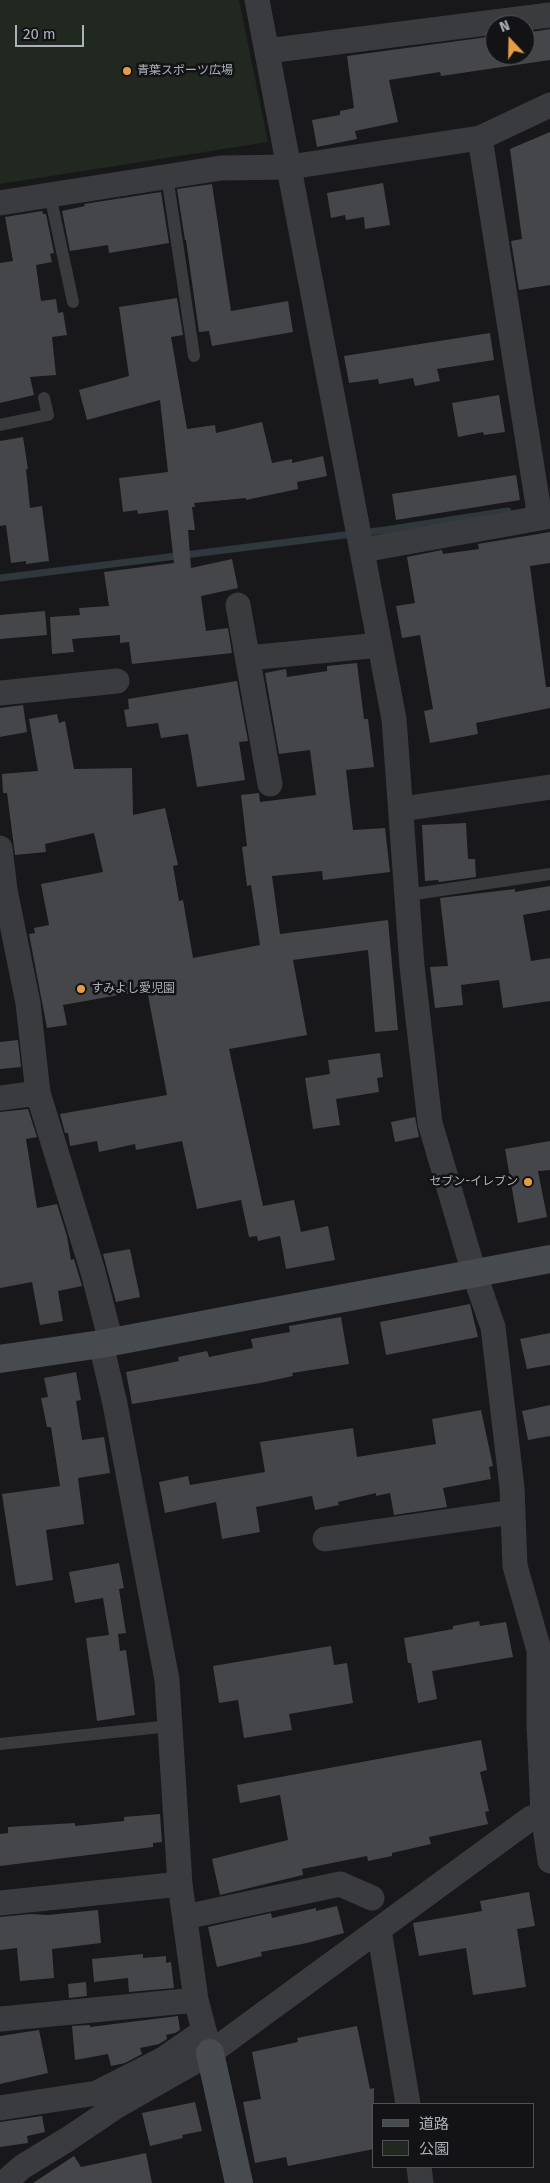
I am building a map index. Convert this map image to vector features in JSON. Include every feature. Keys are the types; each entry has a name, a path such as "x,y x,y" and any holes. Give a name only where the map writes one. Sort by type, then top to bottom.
{"street":[{"path":"257,0 394,719 412,966 430,1122 474,1273 493,1328 513,1512 515,1566 542,1628 539,1650 539,1723 543,1814 550,1861"},
{"path":"267,51 550,14"},
{"path":"0,203 220,168 290,166 480,138 550,105"},
{"path":"360,540 545,517 480,138"},
{"path":"238,605 270,784"},
{"path":"248,658 380,645"},
{"path":"0,693 117,681"},
{"path":"402,809 550,787"},
{"path":"0,850 9,950 28,1004 38,1093 93,1272 115,1404 167,1680 180,1884 196,2000 239,2183"},
{"path":"0,1098 38,1093"},
{"path":"0,1360 106,1343 550,1259"},
{"path":"325,1539 513,1512"},
{"path":"4,2183 22,2167 118,2106 207,2042 379,1930 531,1818 543,1814"},
{"path":"0,1902 180,1884"},
{"path":"185,1917 340,1884 372,1898"},
{"path":"379,1930 408,2103"},
{"path":"0,2019 196,2000"},
{"path":"0,2108 97,2093 162,2060 207,2042"},
{"path":"419,2168 421,2183"}],"lane":[{"path":"167,176 194,356"},
{"path":"50,195 73,302"},
{"path":"0,426 48,414 44,398"},
{"path":"408,895 550,874"},
{"path":"0,1744 170,1726"}],"green space":[{"name":"青葉スポーツ広場","path":"0,0 239,0 268,142 0,184"}],"building":[{"path":"550,29 550,60 535,62 535,31"},
{"path":"485,37 485,65 516,65 441,76 440,72 389,80 398,122 355,131 357,139 317,147 312,120 340,115 340,111 354,108 347,56"},
{"path":"550,132 550,285 519,290 511,241 522,239 510,149"},
{"path":"383,183 390,225 365,229 364,217 346,220 345,215 331,218 327,193"},
{"path":"212,184 231,311 288,301 293,332 212,346 209,331 199,332 177,189"},
{"path":"161,192 169,243 109,253 108,245 70,251 62,211 85,206 84,204"},
{"path":"42,211 43,214 46,214 54,253 50,254 52,262 36,265 41,301 56,299 58,313 63,312 67,335 52,337 56,375 30,377 34,395 0,403 0,263 13,261 5,217"},
{"path":"177,298 183,335 171,337 187,429 215,425 216,433 262,422 272,463 292,459 292,463 323,456 327,476 297,482 298,489 246,500 246,498 194,503 195,507 192,507 195,530 188,530 191,568 232,559 238,588 201,596 206,631 228,628 232,653 132,664 129,642 120,643 120,635 72,639 74,652 52,654 50,617 80,615 79,608 109,606 104,572 174,563 168,510 138,514 137,510 123,512 119,478 168,472 160,400 87,420 79,390 129,376 119,307"},
{"path":"490,333 494,360 437,369 440,381 415,386 413,378 379,384 378,379 349,383 344,356"},
{"path":"499,395 505,432 484,435 483,432 458,437 452,403"},
{"path":"23,437 28,469 26,469 30,508 42,506 49,561 26,564 26,561 11,563 6,525 0,526 0,441"},
{"path":"516,475 520,500 396,520 392,494"},
{"path":"550,532 550,563 530,566 546,687 550,687 550,708 476,723 478,734 430,743 424,711 433,709 420,635 402,638 396,606 415,603 407,557 442,550 443,554 479,549 478,544"},
{"path":"45,611 47,635 0,639 0,615"},
{"path":"357,663 364,719 368,719 374,767 346,770 353,830 385,828 390,872 323,880 322,871 272,876 280,934 388,920 398,1030 375,1032 368,950 293,960 307,1035 229,1049 263,1206 294,1200 301,1232 328,1226 335,1260 286,1269 280,1236 258,1241 257,1236 249,1237 241,1200 197,1209 182,1141 136,1150 135,1144 99,1152 97,1141 70,1146 68,1133 65,1133 60,1114 167,1095 147,990 63,1005 67,1025 47,1028 29,934 35,933 34,928 49,925 41,884 103,872 94,833 45,844 46,852 15,855 7,793 3,793 2,774 38,771 29,719 57,714 59,723 65,721 74,769 132,768 133,815 165,808 178,865 173,866 179,901 183,900 193,958 260,945 251,885 247,886 242,847 247,846 241,795 259,793 260,802 316,795 310,750 279,754 265,673 286,669 287,677 327,671 327,666"},
{"path":"237,681 248,741 239,742 245,780 197,787 188,734 161,738 158,723 127,727 124,710 129,709 128,699"},
{"path":"23,705 27,732 0,737 0,708"},
{"path":"466,823 468,859 475,859 476,877 439,882 438,880 425,881 422,825"},
{"path":"550,886 550,910 523,915 531,961 550,958 550,1001 503,1008 499,980 461,985 463,1005 435,1008 430,967 448,966 440,898 515,889 515,892"},
{"path":"18,1040 21,1067 0,1069 0,1042"},
{"path":"380,1053 383,1077 377,1078 379,1092 336,1099 340,1125 313,1129 305,1078 330,1074 328,1060"},
{"path":"28,1109 37,1137 26,1139 37,1208 57,1204 67,1236 71,1260 74,1259 82,1286 58,1291 63,1321 40,1325 32,1282 0,1288 0,1112"},
{"path":"415,1117 419,1137 395,1142 391,1122"},
{"path":"550,1141 550,1170 538,1171 547,1217 518,1223 505,1149"},
{"path":"130,1249 140,1297 116,1302 103,1254"},
{"path":"470,1304 478,1337 386,1355 380,1322"},
{"path":"341,1317 349,1364 292,1373 293,1376 260,1383 132,1404 126,1372 179,1361 178,1357 207,1351 209,1357 253,1348 251,1339 290,1332 289,1326"},
{"path":"550,1333 550,1365 527,1369 520,1339"},
{"path":"76,1372 81,1400 76,1401 82,1440 104,1437 110,1473 78,1478 84,1524 46,1530 53,1580 16,1586 2,1494 60,1486 51,1427 47,1427 41,1398 48,1397 44,1378"},
{"path":"550,1405 550,1436 528,1440 522,1411"},
{"path":"481,1410 493,1466 489,1467 491,1479 443,1488 447,1507 394,1515 390,1493 376,1496 376,1493 338,1502 339,1505 315,1510 312,1496 256,1507 260,1532 222,1539 216,1502 165,1513 159,1482 188,1476 190,1485 265,1472 260,1442 353,1428 357,1457 436,1444 432,1419"},
{"path":"119,1563 124,1588 119,1589 126,1633 118,1634 120,1651 126,1650 135,1715 97,1721 86,1638 109,1635 103,1598 75,1603 69,1572"},
{"path":"479,1621 480,1626 506,1622 513,1657 432,1671 437,1699 418,1703 411,1663 408,1663 404,1638 453,1629 453,1626"},
{"path":"331,1646 334,1665 347,1663 353,1703 289,1714 292,1730 244,1738 238,1700 219,1703 213,1666"},
{"path":"481,1740 487,1770 480,1772 489,1811 485,1812 488,1824 429,1837 431,1844 392,1853 392,1856 368,1861 367,1856 302,1869 303,1875 220,1895 212,1859 288,1840 280,1795 240,1803 237,1785"},
{"path":"160,1814 162,1842 153,1843 153,1847 0,1866 0,1834 8,1833 8,1827 75,1823 75,1826 124,1821 124,1817"},
{"path":"529,1892 535,1926 517,1929 526,1987 473,1995 466,1948 419,1956 413,1923 482,1911 480,1901"},
{"path":"337,1906 344,1933 261,1952 262,1956 217,1967 208,1927 271,1913 272,1918 316,1908 316,1911"},
{"path":"98,1910 101,1943 52,1949 54,1978 20,1981 17,1948 0,1950 0,1917"},
{"path":"143,1954 143,1958 166,1956 166,1963 171,1962 174,1988 129,1992 128,1978 94,1982 92,1959"},
{"path":"86,1982 87,1996 69,1998 68,1984"},
{"path":"178,2016 180,2030 166,2035 167,2039 159,2044 140,2048 142,2054 125,2063 111,2066 108,2054 75,2060 72,2026 90,2025 90,2027"},
{"path":"357,2026 370,2089 374,2088 374,2103 372,2103 372,2149 288,2166 286,2157 255,2163 243,2102 261,2099 252,2052 298,2042 297,2038"},
{"path":"39,2030 48,2073 0,2084 0,2036"},
{"path":"195,2102 202,2131 182,2135 183,2138 150,2146 142,2113"},
{"path":"42,2116 45,2132 27,2136 28,2143 0,2147 0,2122"},
{"path":"146,2153 152,2183 33,2183 74,2156 81,2167"}],"waterway":[{"path":"0,578 385,530 508,511"}],"place":[{"name":"青葉スポーツ広場","path":"127,71"},
{"name":"すみよし愛児園","path":"81,989"},
{"name":"セブン-イレブン","path":"528,1182"}]}
